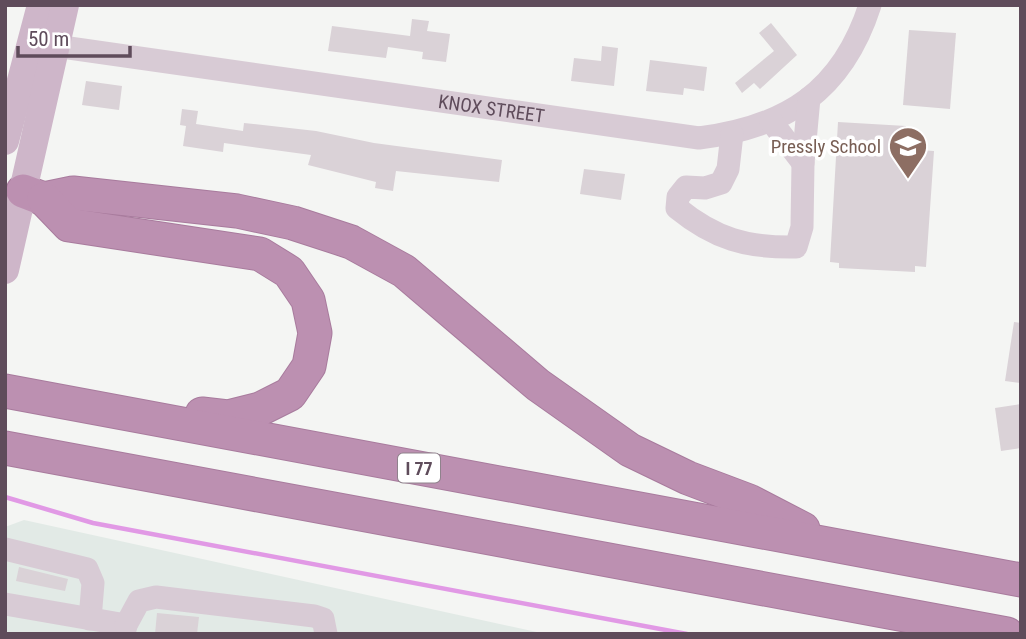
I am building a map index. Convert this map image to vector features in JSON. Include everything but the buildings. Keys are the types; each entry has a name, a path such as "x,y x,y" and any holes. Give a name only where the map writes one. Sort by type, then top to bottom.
{"highway":[{"path":"5,388 228,416 260,409 290,394 309,366 315,333 308,300 289,272 260,254 68,225 24,192"},
{"path":"24,192 73,193 237,211 293,223 351,242 404,271 538,385 630,450 688,478 749,501 833,545"},
{"name":"I 77","path":"5,388 1021,580"},
{"path":"5,448 1007,634"},
{"path":"5,464 284,499"}],"main road":[{"path":"5,141 40,5"},
{"path":"5,270 65,5"}],"street":[{"name":"KNOX STREET","path":"55,46 699,138 732,134 771,121 809,98 841,65 862,30 870,5"},
{"path":"732,134 727,169 721,183 705,188 686,187 678,197 677,208 705,231 764,248 796,247 802,227 803,163 809,98"},
{"path":"771,121 803,163"},
{"path":"5,549 86,569 93,583 90,619"},
{"path":"5,604 90,619 125,629 139,601 156,597 314,616 323,620 326,634"}],"shaded area":[{"path":"24,520 546,634 5,634 5,527"}],"waterway":[{"path":"5,497 93,523 687,634"}],"place":[{"name":"Pressly School","path":"908,180"}]}
